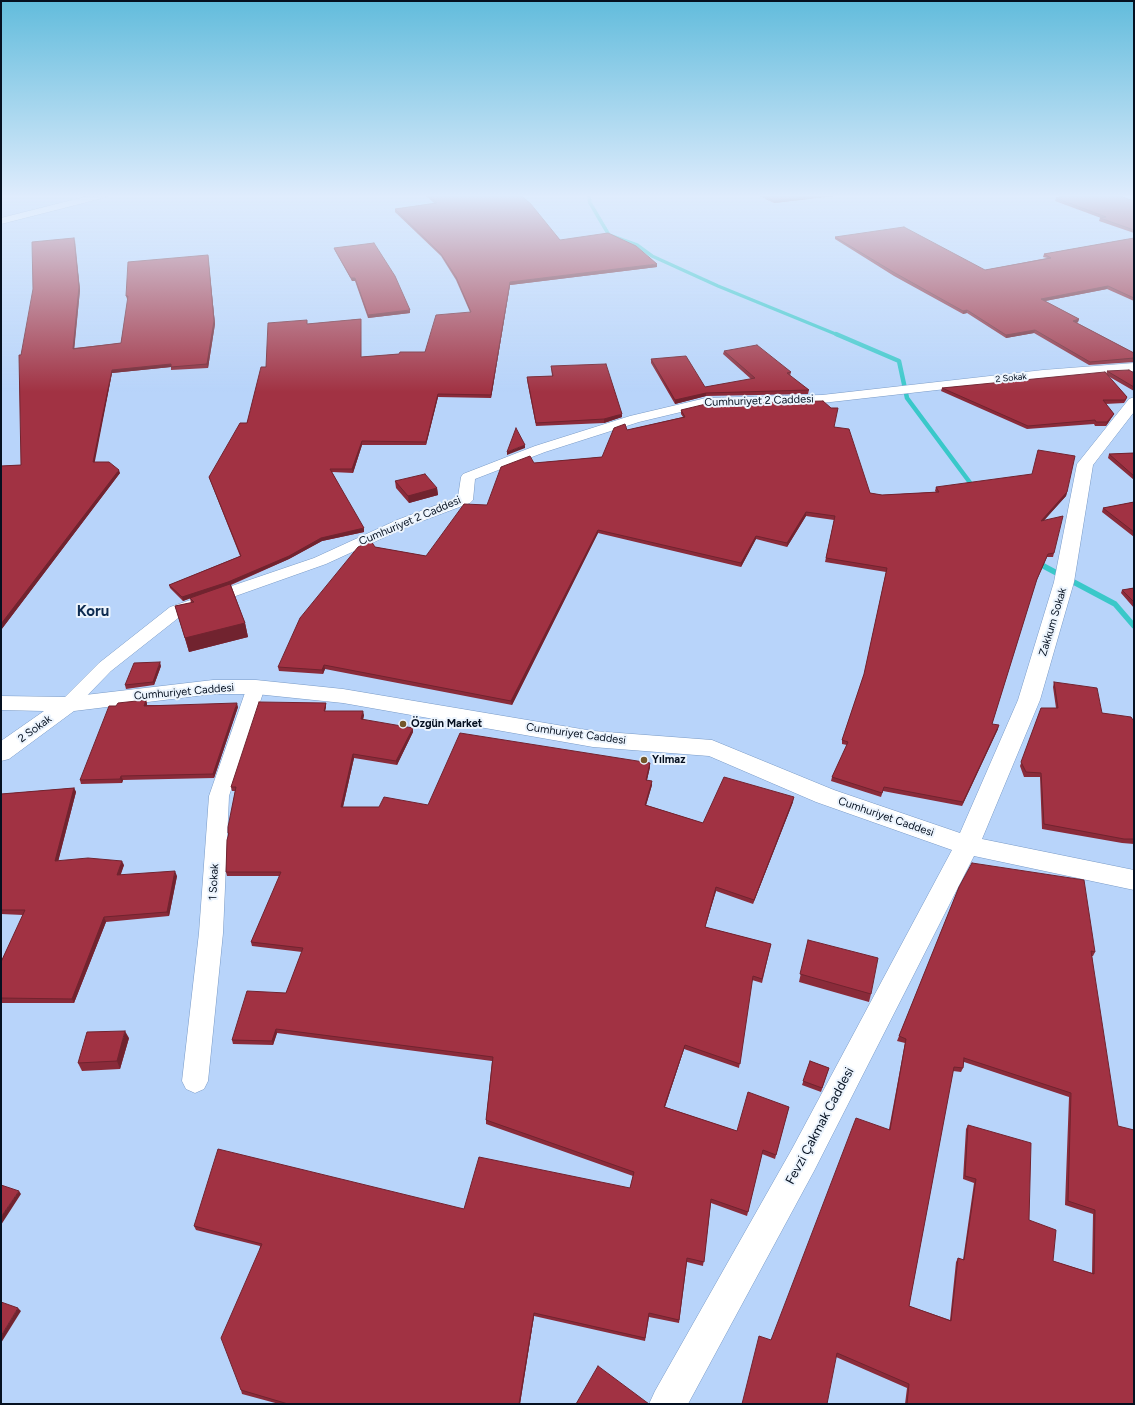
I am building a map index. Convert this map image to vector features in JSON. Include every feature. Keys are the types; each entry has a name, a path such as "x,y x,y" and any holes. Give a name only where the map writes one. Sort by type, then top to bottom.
{"street":[{"name":"2 Sokak","path":"889,392 918,387 1043,374 1134,367"},
{"name":"Cumhuriyet 2 Caddesi","path":"68,704 105,667 176,611 320,561 403,523 465,500 468,477 540,449 636,419 706,402 822,399 889,392"},
{"name":"Zakkum Sokak","path":"967,845 1029,700 1066,574 1085,464 1134,402"},
{"name":"Cumhuriyet Caddesi","path":"1,703 68,704 213,687 256,687 343,696 593,739 712,748 824,796 967,845 1134,880"},
{"name":"1 Sokak","path":"196,1081 211,934 218,796 256,687"},
{"name":"2 Sokak","path":"1,754 68,704"},
{"name":"Fevzi Çakmak Caddesi","path":"668,1404 802,1160 967,845"}],"building":[{"path":"32,261 76,261 79,287 73,349 121,343 128,296 126,296 128,262 209,261 214,321 207,364 171,367 171,364 112,370 93,462 109,462 119,470 1,624 1,466 21,465 19,355 21,355 33,289"},
{"path":"341,261 385,261 395,276 410,310 368,315 355,278 351,278"},
{"path":"445,261 653,261 657,264 510,282 491,395 438,394 426,442 362,441 352,469 330,469 364,528 321,538 289,556 228,582 182,597 169,585 241,556 209,477 240,423 247,423 261,367 266,367 268,323 307,320 307,324 361,319 361,357 399,354 400,352 425,352 436,315 471,312 456,277"},
{"path":"874,261 967,261 985,270 1037,261 1134,261 1134,298 1108,286 1041,299 1079,319 1073,321 1134,353 1134,358 1090,362 1035,330 1006,335 967,310 963,311"},
{"path":"757,345 791,372 787,373 809,390 706,393 675,400 651,359 686,356 705,387 755,378 724,351"},
{"path":"606,364 622,414 604,419 536,423 527,377 553,376 551,366"},
{"path":"1129,370 1134,373 1134,387 1107,371"},
{"path":"1105,372 1127,397 1125,400 1103,400 1114,414 1107,422 1096,422 1095,420 1028,426 942,388"},
{"path":"823,401 831,408 838,408 834,427 849,429 870,493 882,495 939,492 936,487 1032,474 1038,450 1075,456 1067,492 1041,521 1063,516 1054,553 1048,554 1037,579 992,724 999,725 963,802 884,787 882,793 832,777 848,742 842,740 864,674 887,568 826,558 835,516 806,512 787,543 756,536 741,563 598,530 511,701 324,665 322,670 278,667 300,618 358,547 371,541 375,547 426,556 464,504 487,505 501,467 530,456 534,463 602,457 614,428 625,424 627,430 685,417 681,410 706,404"},
{"path":"516,428 525,445 507,452"},
{"path":"1134,453 1134,476 1109,454"},
{"path":"425,474 437,488 408,496 395,481"},
{"path":"1134,502 1134,532 1103,508"},
{"path":"230,584 245,623 185,638 175,606 194,602 190,598"},
{"path":"1134,588 1134,602 1122,590"},
{"path":"160,662 153,682 125,685 134,663"},
{"path":"1054,682 1097,688 1102,713 1131,717 1134,720 1134,839 1124,839 1044,824 1041,773 1026,772 1021,762 1041,708 1058,708"},
{"path":"146,700 144,706 237,703 213,774 121,776 120,779 80,780 109,706 116,706 118,703"},
{"path":"259,702 326,703 324,711 363,711 361,719 413,728 396,761 353,754 341,807 379,807 384,797 428,805 460,733 650,763 646,780 652,781 645,805 703,823 724,777 794,797 754,900 716,887 705,927 771,944 762,979 753,976 740,1064 685,1045 664,1107 737,1131 748,1092 789,1107 776,1155 763,1150 748,1212 711,1199 704,1262 687,1258 679,1320 649,1313 645,1338 534,1313 519,1404 288,1404 241,1390 221,1338 262,1244 194,1226 218,1149 464,1209 479,1157 630,1188 634,1172 486,1120 493,1057 276,1029 272,1041 232,1040 247,991 286,993 303,948 251,942 281,872 226,872 227,840 229,833 228,827 236,787 231,787"},
{"path":"74,788 55,861 88,858 122,861 117,875 175,871 167,912 104,917 72,999 1,998 1,962 25,910 1,910 1,794"},
{"path":"972,863 1084,880 1095,952 1091,951 1118,1126 1134,1130 1134,1404 907,1404 909,1384 837,1353 827,1404 742,1404 759,1336 771,1340 856,1118 890,1130 906,1039 899,1036 959,887","holes":["964,1058 1071,1093 1068,1201 1095,1210 1094,1274 1053,1261 1056,1230 1029,1220 1031,1143 968,1125 965,1176 976,1179 964,1260 958,1258 951,1321 909,1306 954,1067 963,1068"]},
{"path":"808,940 878,958 871,994 800,974"},
{"path":"125,1031 117,1061 78,1063 87,1032"},
{"path":"810,1061 829,1068 822,1088 803,1081"},
{"path":"1,1185 19,1191 1,1217"},
{"path":"1,1302 18,1308 1,1336"},
{"path":"598,1366 649,1404 576,1404"}],"waterway":[{"path":"662,261 718,286 838,335"},
{"path":"836,334 899,361 907,398 974,488"},
{"path":"1036,562 1115,604 1134,626"}],"place":[{"name":"Özgün Market","path":"403,724"},
{"name":"Yılmaz","path":"644,760"}],"district":[{"name":"Koru","path":"93,612"}]}
